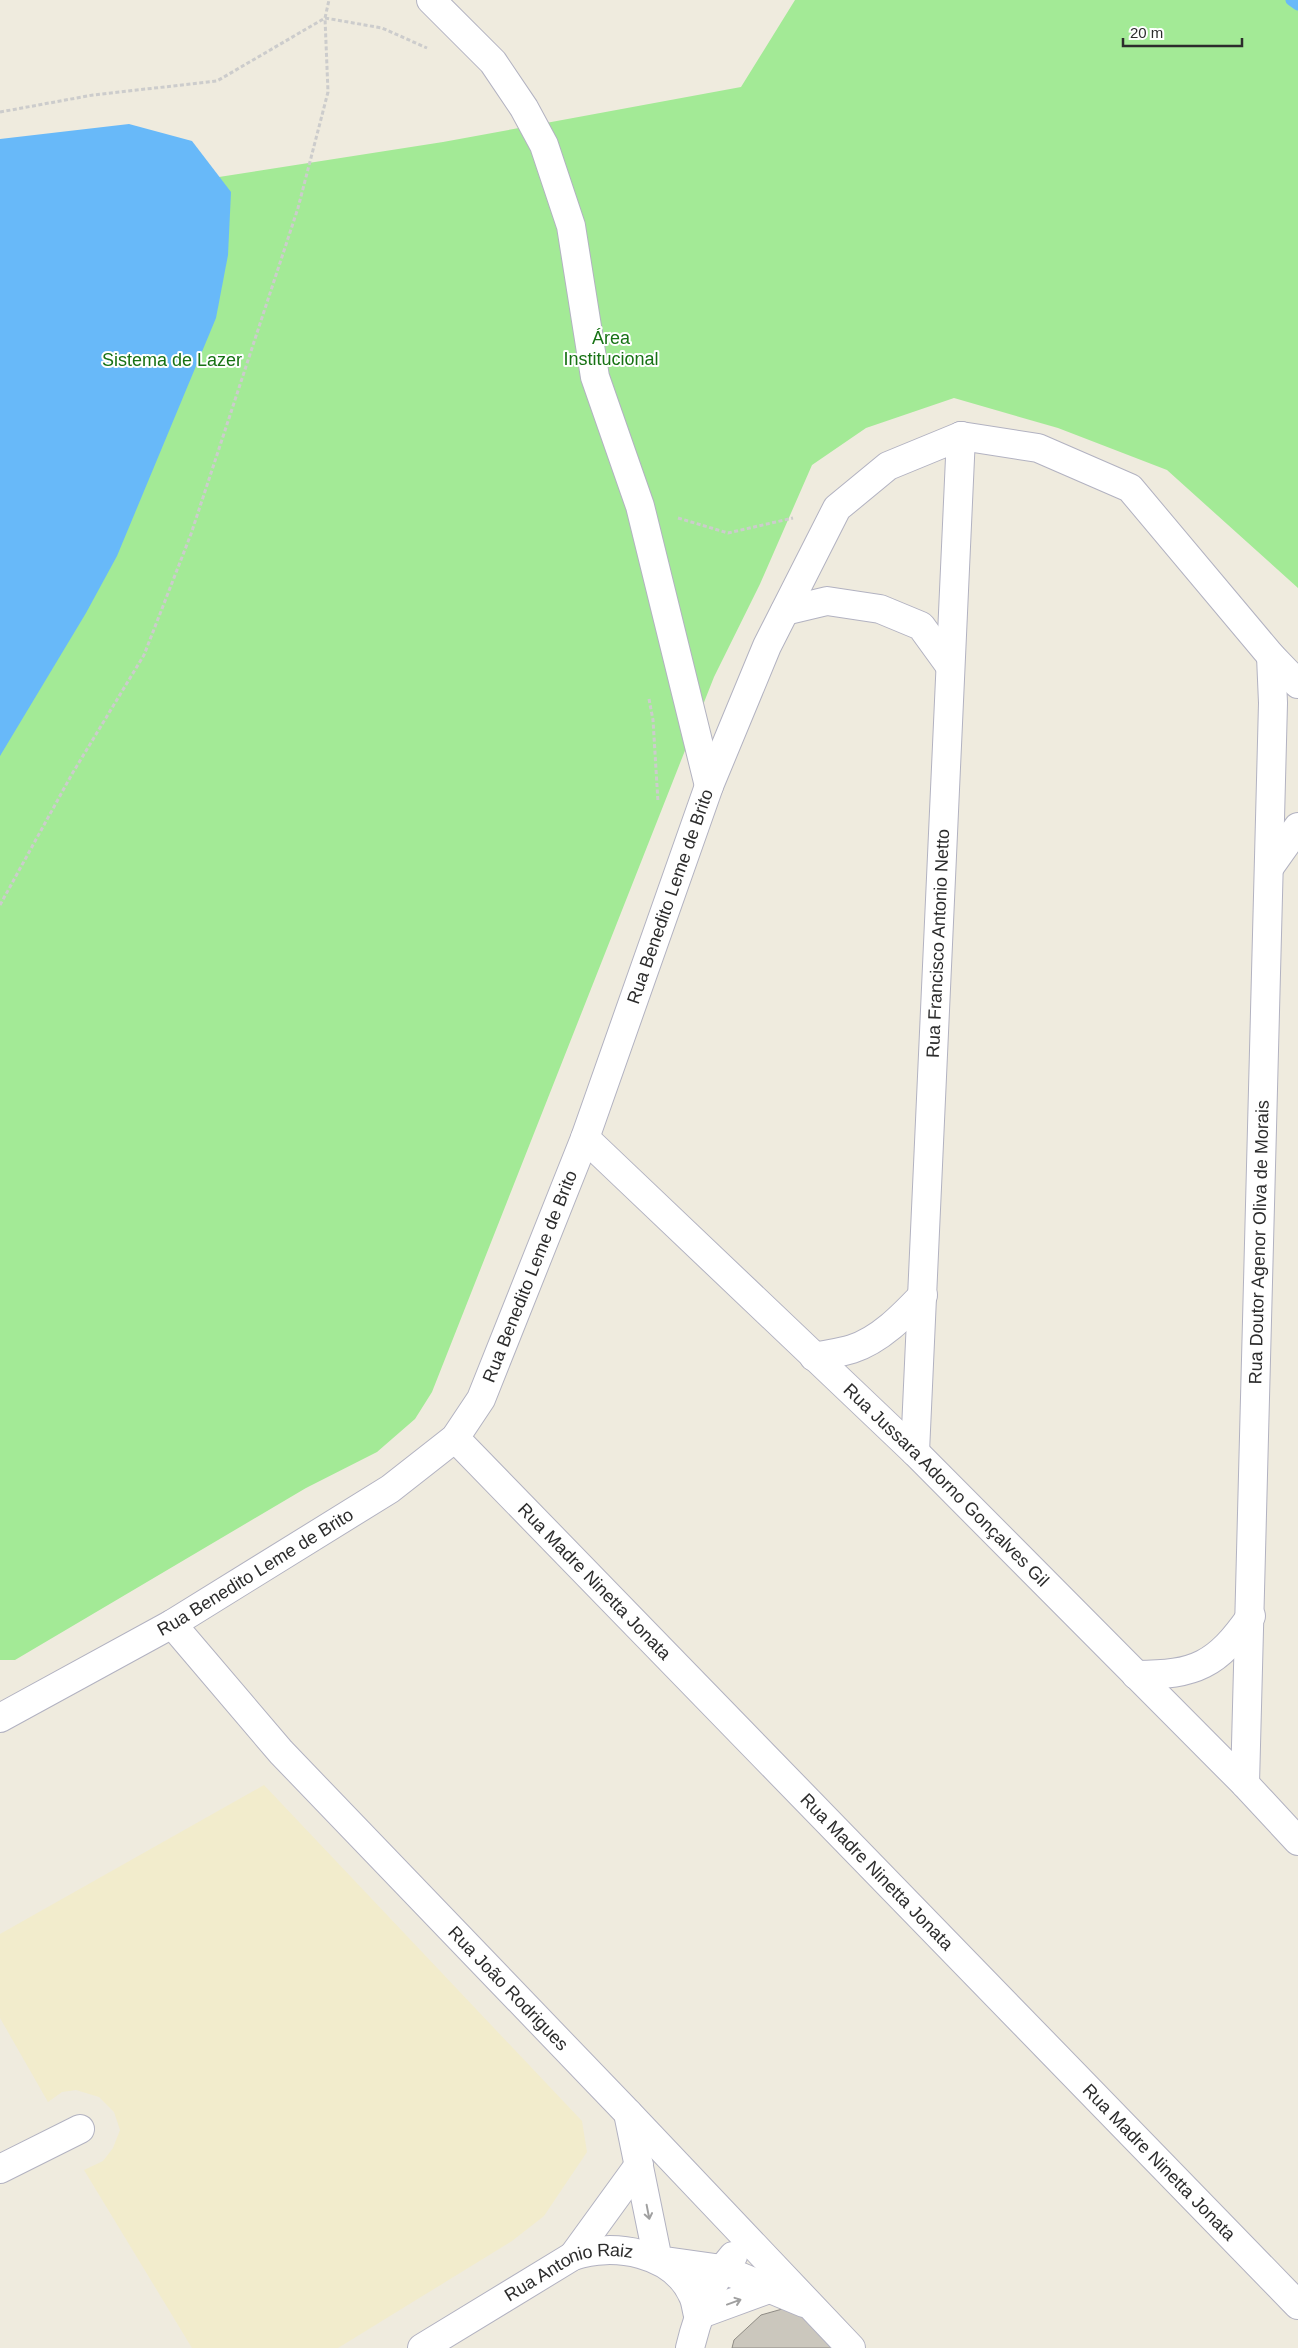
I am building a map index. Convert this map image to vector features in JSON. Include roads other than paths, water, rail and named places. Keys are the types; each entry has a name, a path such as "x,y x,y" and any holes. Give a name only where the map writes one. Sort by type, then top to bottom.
{"street":[{"path":"431,0 494,62 524,108 544,145 571,226 595,377 640,506 709,786"},
{"path":"961,436 1038,448 1130,488 1271,656 1298,684"},
{"name":"Rua Benedito Leme de Brito","path":"0,1718 172,1624 390,1489 455,1438 481,1399 585,1138 709,786 767,646 836,508 888,466 961,436"},
{"name":"Rua Francisco Antonio Netto","path":"915,1452 961,436"},
{"path":"786,611 827,601 880,609 921,626 950,666"},
{"name":"Rua Doutor Agenor Oliva de Morais","path":"1245,1784 1251,1616 1273,703 1271,656"},
{"path":"1269,868 1298,827"},
{"name":"Rua Jussara Adorno Gonçalves Gil","path":"585,1138 915,1452 1245,1784 1298,1841"},
{"path":"814,1357 853,1349 881,1333 904,1315 923,1295"},
{"name":"Rua Madre Ninetta Jonata","path":"455,1438 1298,2305"},
{"path":"1136,1675 1168,1675 1204,1665 1232,1643 1251,1616"},
{"name":"Rua João Rodrigues","path":"172,1624 281,1752 851,2348"},
{"path":"628,2113 658,2260 722,2269 811,2305"},
{"path":"0,2169 80,2129"},
{"path":"573,2256 639,2165"},
{"path":"690,2348 698,2315 722,2269 747,2239"},
{"name":"Rua Antonio Raiz","path":"422,2348 573,2256 590,2250 631,2252 658,2260 687,2286 694,2297 698,2315"},
{"path":"698,2315 770,2289"}],"water":[{"path":"129,124 192,141 231,192 228,255 216,318 117,556 86,613 0,756 0,139"}],"waterway":[{"path":"1291,0 1298,5"}],"park label":[{"name":"Área Institucional","path":"611,348"},
{"name":"Sistema de Lazer","path":"172,360"}]}
